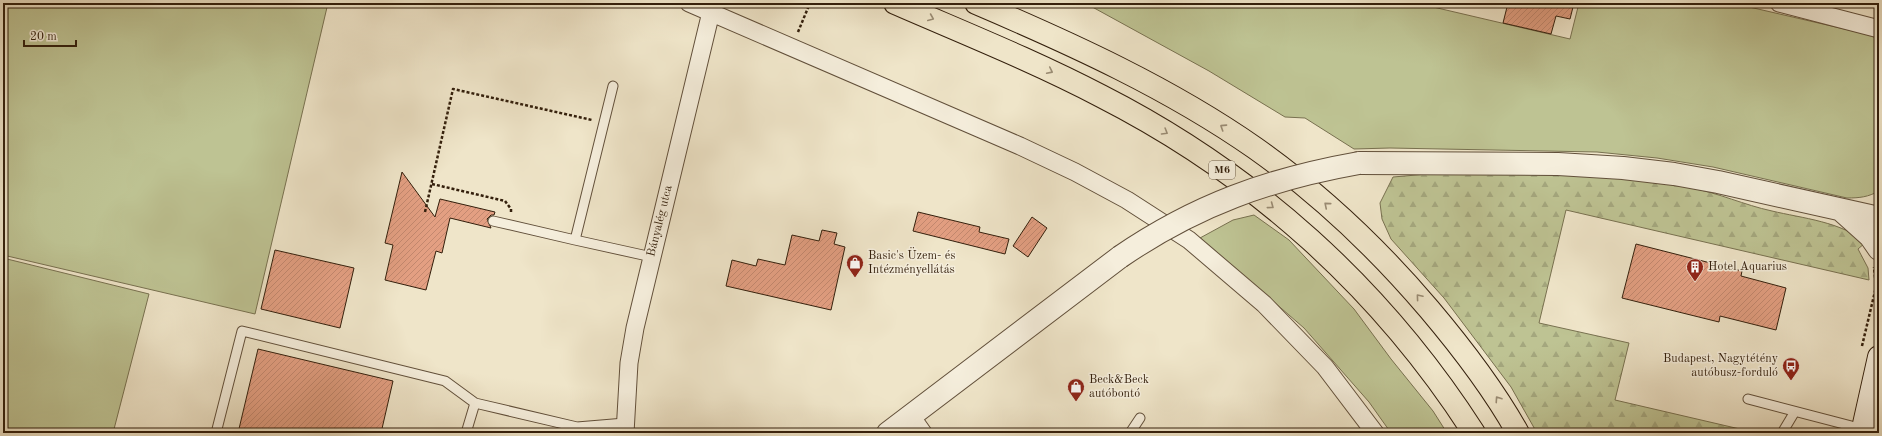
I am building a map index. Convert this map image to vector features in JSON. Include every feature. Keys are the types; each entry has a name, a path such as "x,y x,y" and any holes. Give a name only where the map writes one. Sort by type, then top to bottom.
{"highway":[{"name":"M6","path":"895,3 1030,61 1102,96 1213,163 1246,187 1302,230 1358,285 1431,370 1474,433"},
{"path":"976,3 1046,33 1155,87 1255,148 1329,206 1412,289 1479,371 1504,407 1518,433"}],"street":[{"path":"690,3 1020,146 1127,200 1189,240 1264,304 1325,366 1375,433"},
{"path":"1779,3 1879,29"},
{"name":"Bányalég utca","path":"625,428 629,363 635,328 711,12"},
{"path":"888,433 917,425 1120,257 1153,234 1221,201 1258,187 1301,174 1359,163 1558,164 1623,168 1674,174 1879,218"},
{"path":"1840,209 1871,209 1879,205"},
{"path":"1840,209 1870,236 1876,255"},
{"path":"1862,431 1870,353"}],"lane":[{"path":"576,240 613,86"},
{"path":"493,221 652,257"},
{"path":"216,433 242,331 445,381 475,403 562,428 625,428"},
{"path":"1748,399 1862,431"},
{"path":"466,433 475,403"},
{"path":"1782,433 1794,412"},
{"path":"1130,433 1140,418"}],"path":[{"path":"796,37 810,3"},
{"path":"425,212 453,89 604,123"},
{"path":"432,184 504,201 511,209 512,226"},
{"path":"1870,353 1876,287 1876,255"}],"green space":[{"path":"3,3 328,3 255,314 3,255"},
{"path":"1085,3 1416,3 1570,39 1579,3 1732,3 1879,37 1879,191 1864,197 1847,198 1713,167 1657,158 1597,152 1390,148 1354,149 1305,118 1285,117 1209,71"},
{"path":"1440,173 1566,175 1629,179 1701,190 1762,208 1834,225 1846,230 1865,243 1858,249 1868,268 1869,280 1566,210 1539,323 1629,343 1615,400 1757,433 1537,433 1511,387 1444,298 1391,239 1382,219 1380,203 1393,177"},
{"path":"1254,215 1289,240 1354,309 1391,359 1433,411 1447,433 1391,433 1369,402 1304,328 1200,238 1233,220"},
{"path":"3,258 149,294 113,433 3,433"}],"building":[{"path":"1508,3 1574,3 1570,19 1556,16 1551,34 1503,23"},
{"path":"402,172 435,217 440,199 495,212 494,215 491,215 487,219 491,228 450,218 442,253 436,251 426,290 385,280 393,245 385,243"},
{"path":"918,212 980,227 979,232 1009,239 1005,254 913,231"},
{"path":"1032,217 1047,228 1028,257 1013,246"},
{"path":"822,230 837,233 834,244 845,247 831,310 726,286 732,260 756,266 758,259 785,265 792,235 819,241"},
{"name":"Hotel Aquarius","path":"1636,244 1742,271 1741,276 1786,288 1776,330 1720,316 1719,322 1622,298"},
{"path":"275,250 354,268 340,328 261,309"},
{"path":"258,349 393,381 381,433 238,433"}],"place":[{"name":"Basic's Üzem- és Intézményellátás","path":"855,278"},
{"name":"Hotel Aquarius","path":"1695,282"},
{"name":"Budapest, Nagytétény autóbusz-forduló","path":"1791,381"},
{"name":"Beck&Beck autóbontó","path":"1076,402"}]}
